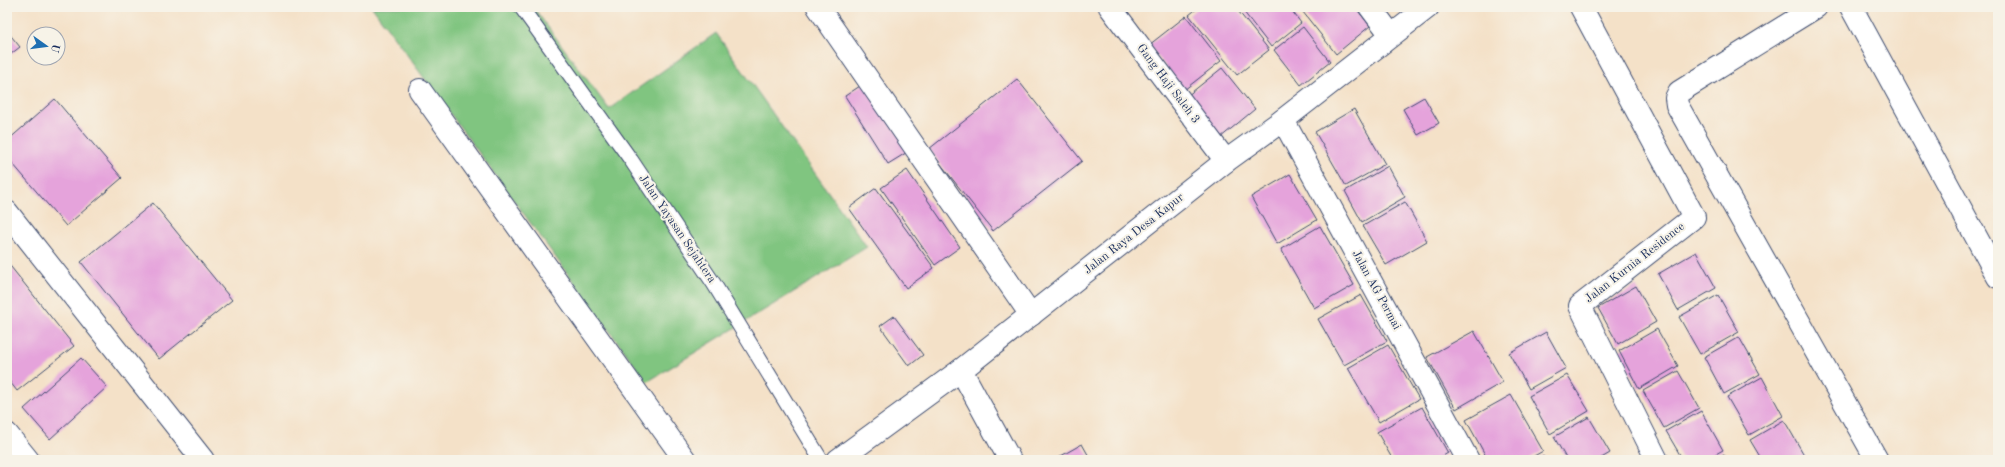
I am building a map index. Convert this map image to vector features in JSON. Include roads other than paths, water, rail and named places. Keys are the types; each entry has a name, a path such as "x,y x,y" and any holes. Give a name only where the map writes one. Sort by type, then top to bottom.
{"street":[{"path":"818,7 1031,315"},
{"name":"Gang Haji Saleh 3","path":"1110,7 1226,161"},
{"path":"1370,7 1391,35"},
{"name":"Jalan Raya Desa Kapur","path":"838,460 962,370 1226,161 1283,120 1428,7"},
{"name":"Jalan Kurnia Residence","path":"1581,7 1694,217 1580,306 1657,460"},
{"path":"1816,7 1679,92 1676,98 1677,105 1877,460"},
{"path":"1851,7 1998,277"},
{"path":"420,90 685,460"},
{"name":"Jalan AG Permai","path":"1283,120 1468,460"},
{"path":"7,212 203,460"},
{"path":"962,370 1010,460"},
{"path":"7,434 28,460"}],"lane":[{"name":"Jalan Yayasan Sejahtera","path":"522,7 630,160 714,284 821,460"}]}
